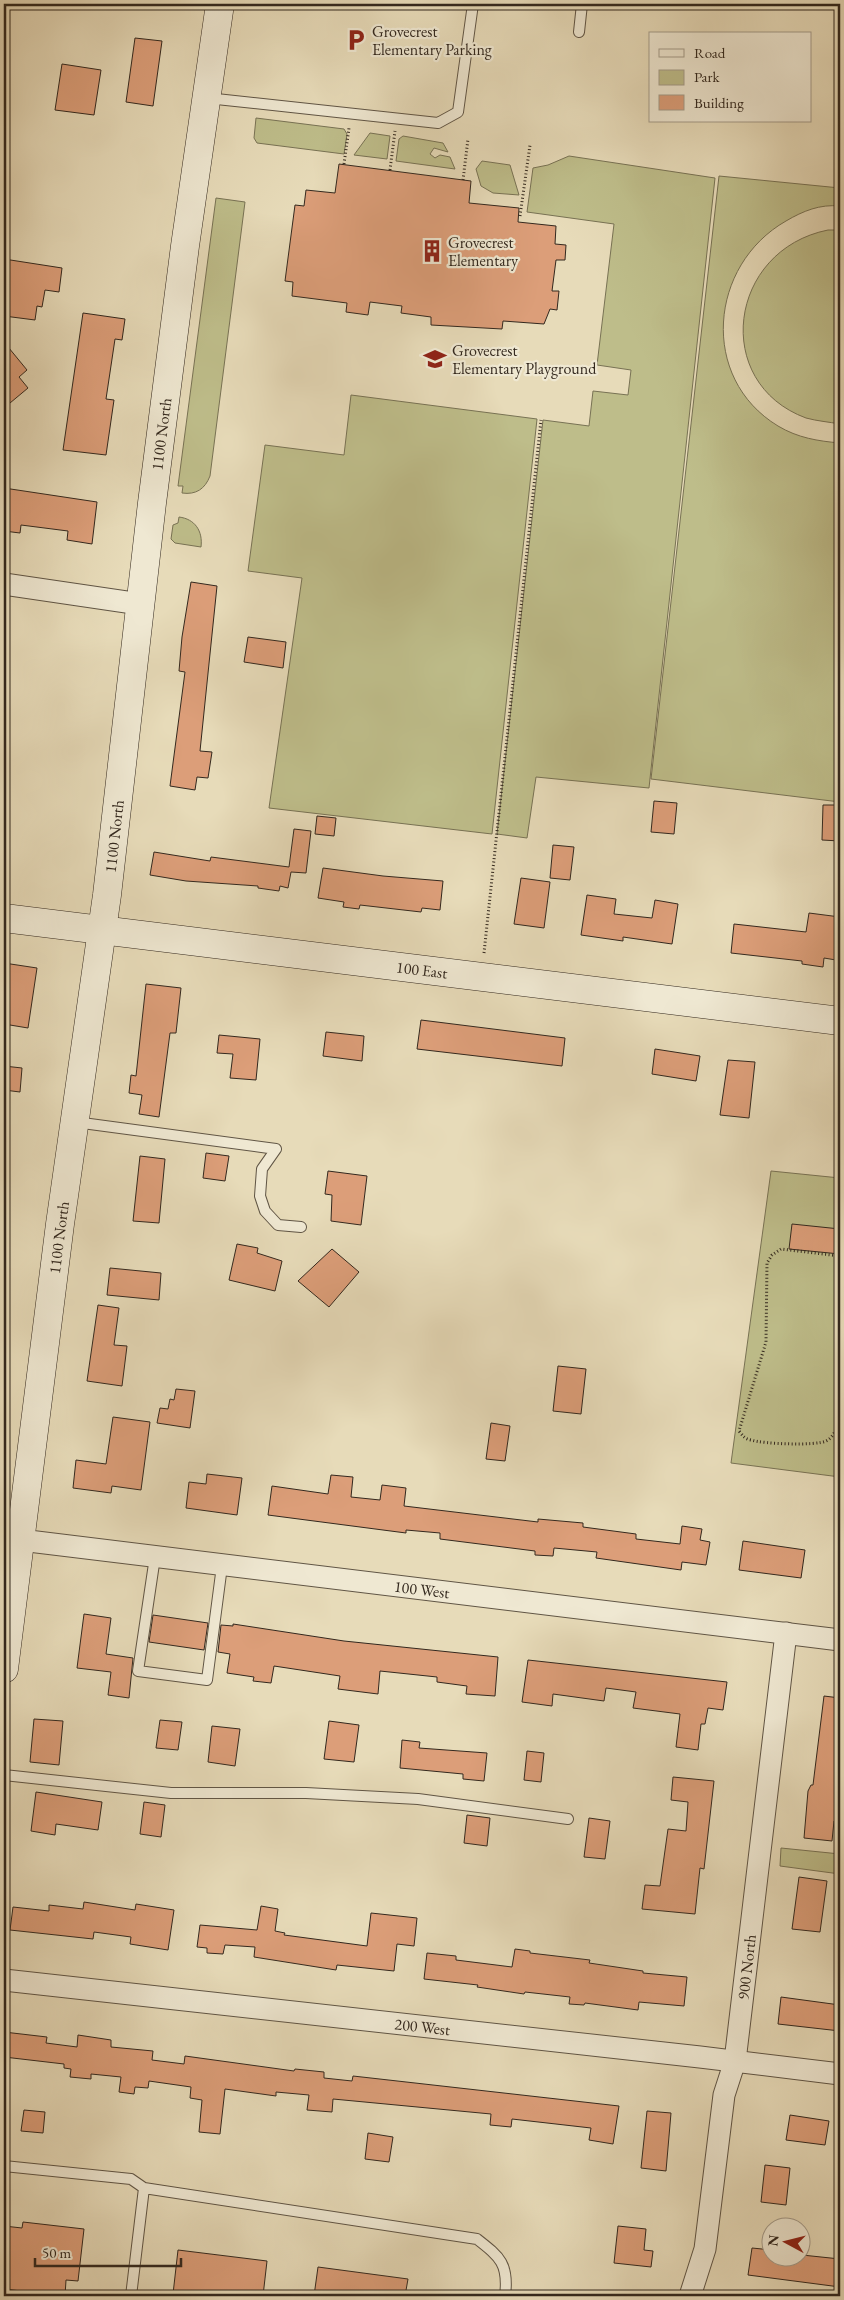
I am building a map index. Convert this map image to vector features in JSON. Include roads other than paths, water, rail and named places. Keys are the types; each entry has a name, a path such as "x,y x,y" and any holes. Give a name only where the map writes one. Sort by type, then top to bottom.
{"main road":[{"name":"1100 North","path":"4,1669 12,1539 102,931 140,604 184,256 220,4"},
{"name":"100 East","path":"4,918 479,975 840,1021"}],"street":[{"path":"4,584 140,604"},
{"name":"100 West","path":"12,1539 155,1558 840,1640"},
{"name":"900 North","path":"690,2296 705,2249 724,2095 735,2061 786,1633"},
{"name":"200 West","path":"4,1980 840,2074"}],"lane":[{"path":"206,98 438,123 458,112 473,4"},
{"path":"579,32 582,4"},
{"path":"74,1122 276,1149 262,1169 260,1196 265,1211 278,1224 301,1227"},
{"path":"155,1558 138,1671 207,1680 222,1566"},
{"path":"4,1775 171,1793 306,1793 418,1799 568,1819"},
{"path":"4,2166 131,2179 144,2188 476,2239 500,2257 507,2281 505,2296"},
{"path":"131,2296 144,2188"}],"place":[{"name":"Grovecrest Elementary Parking","path":"356,40"},
{"name":"Grovecrest Elementary","path":"432,251"},
{"name":"Grovecrest Elementary Playground","path":"435,359"}]}
